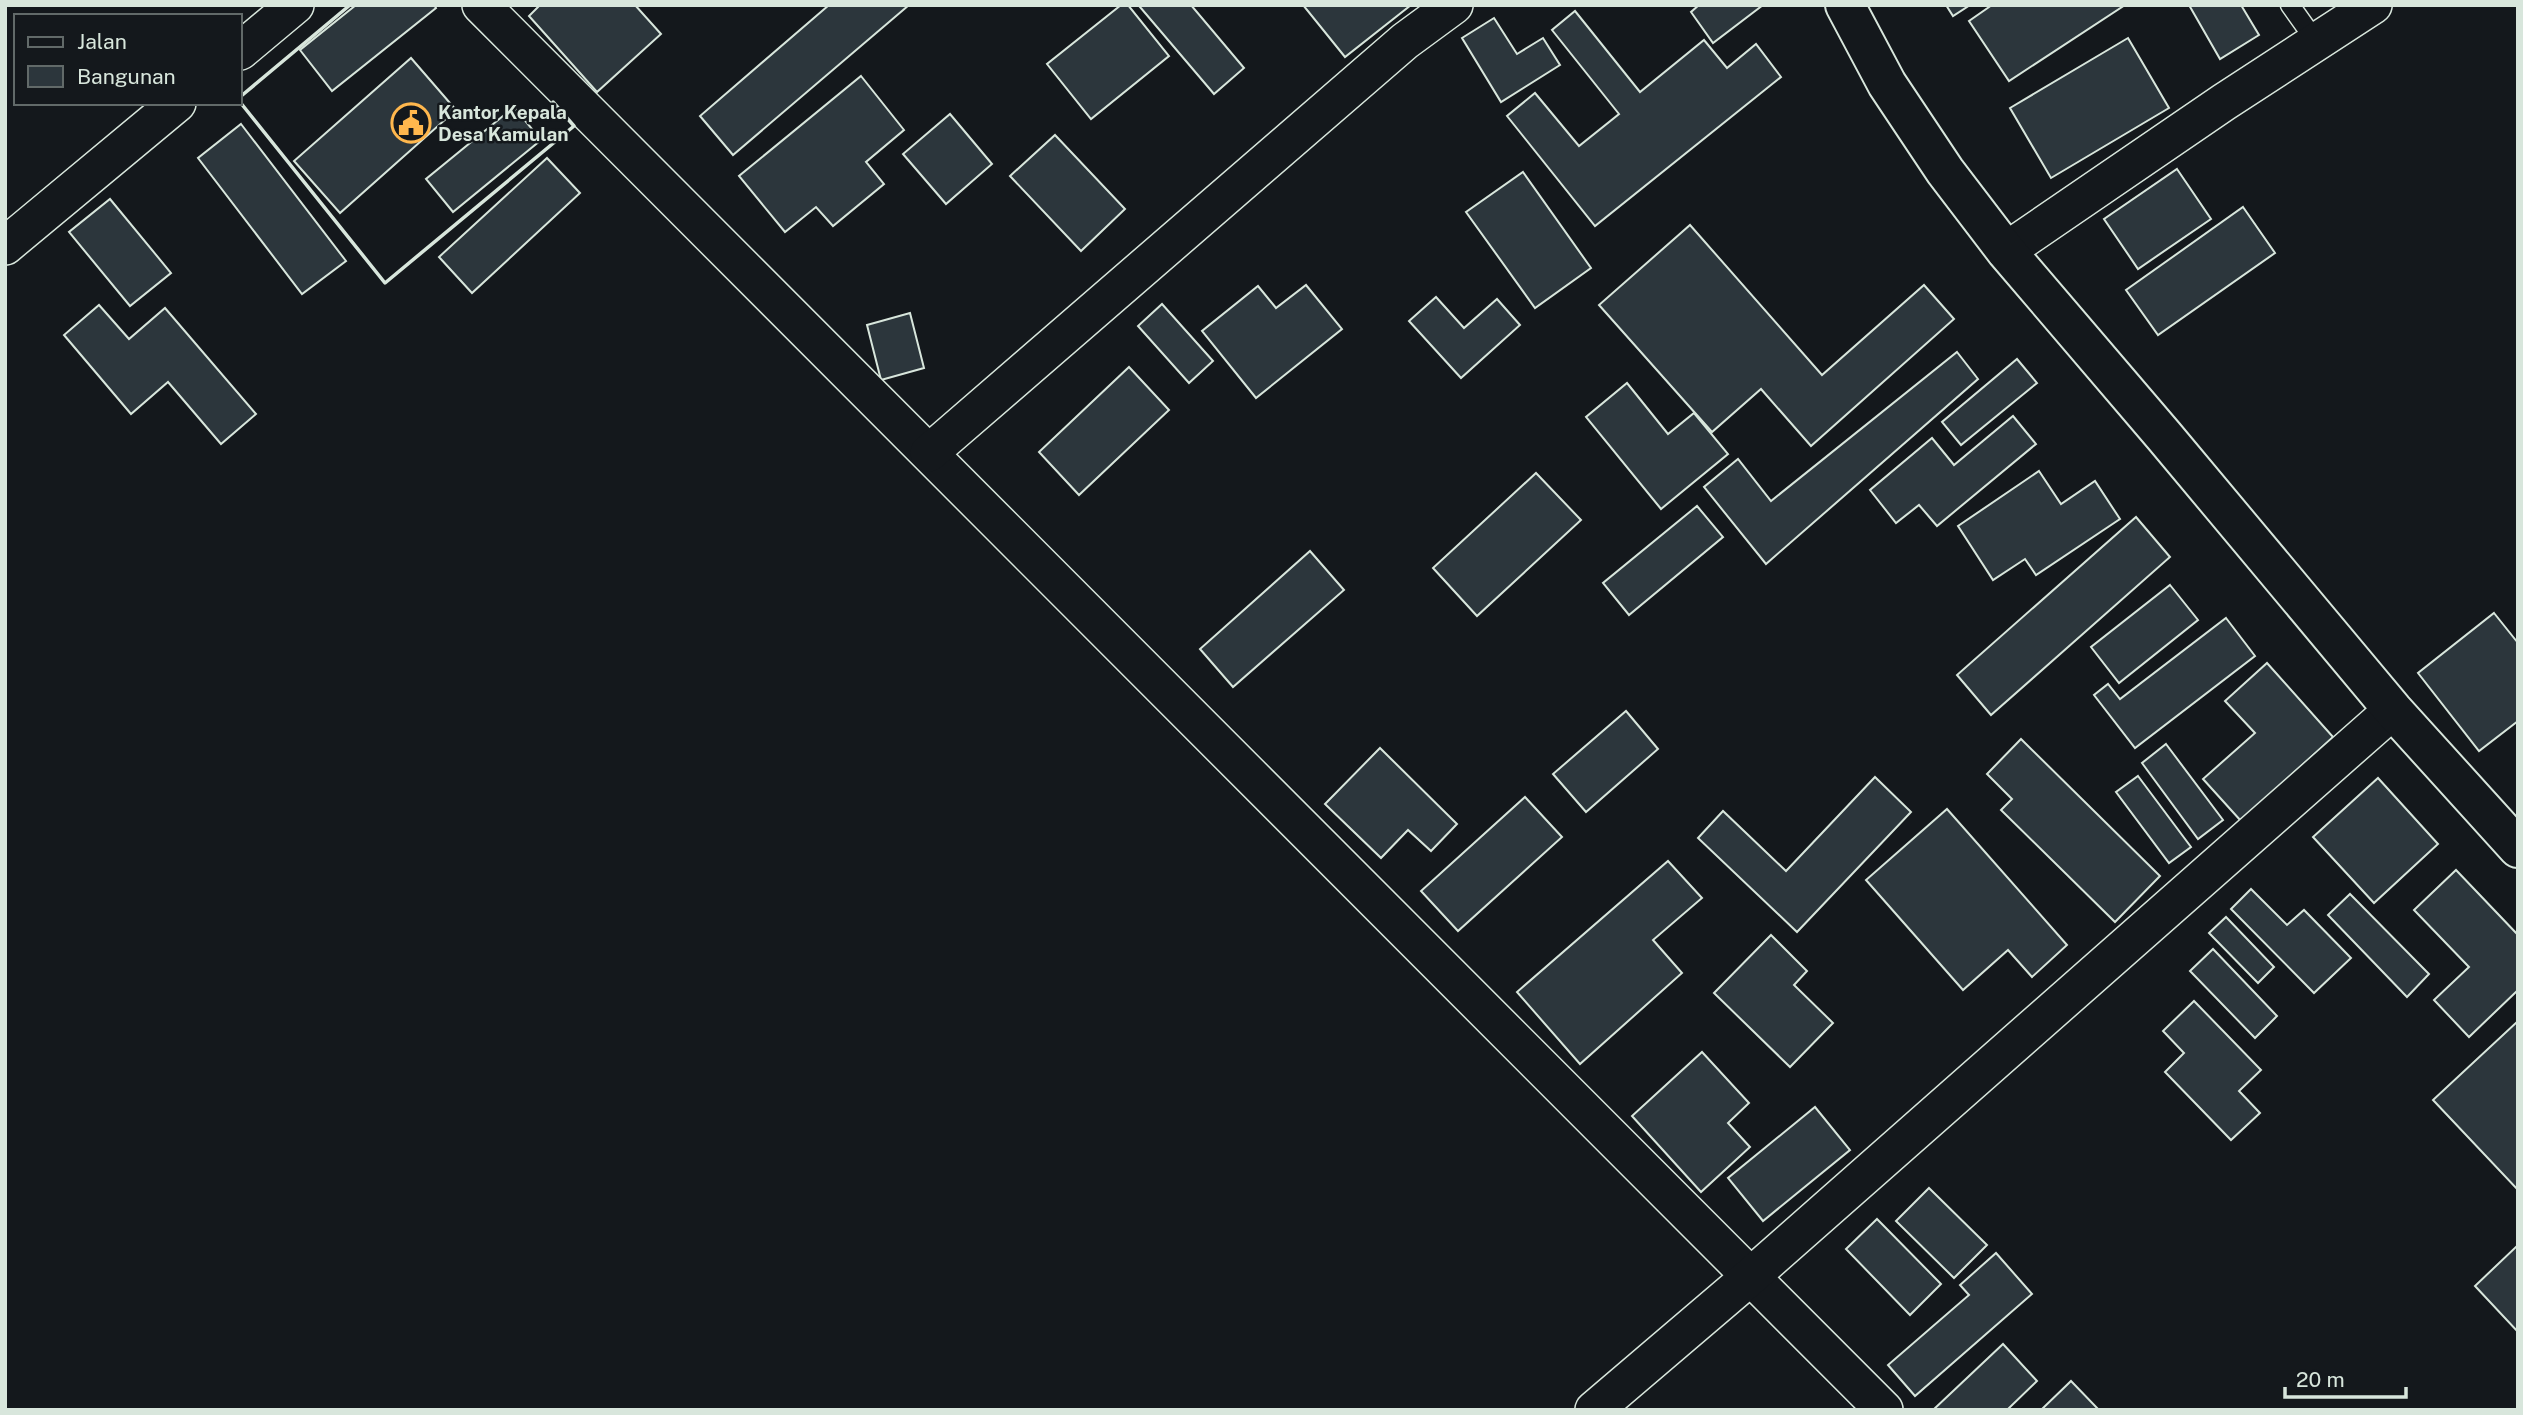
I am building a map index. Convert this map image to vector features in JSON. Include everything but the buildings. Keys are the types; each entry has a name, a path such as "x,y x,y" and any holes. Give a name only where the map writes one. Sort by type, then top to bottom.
{"highway":[{"path":"1845,5 1887,84 1945,171 2006,251 2393,710 2518,848"}],"street":[{"path":"242,49 295,5"},
{"path":"481,5 1884,1410"},
{"path":"929,453 1405,41 1454,5"},
{"path":"2006,251 2224,102 2373,5"},
{"path":"5,246 175,105"},
{"path":"1594,1410 1750,1277 2393,710"}],"lane":[{"path":"2290,5 2317,43"}],"wall":[{"path":"242,95 350,5"},
{"path":"242,104 385,283 574,126 553,102"}],"place":[{"name":"Kantor Kepala Desa Kamulan","path":"411,123"}]}
